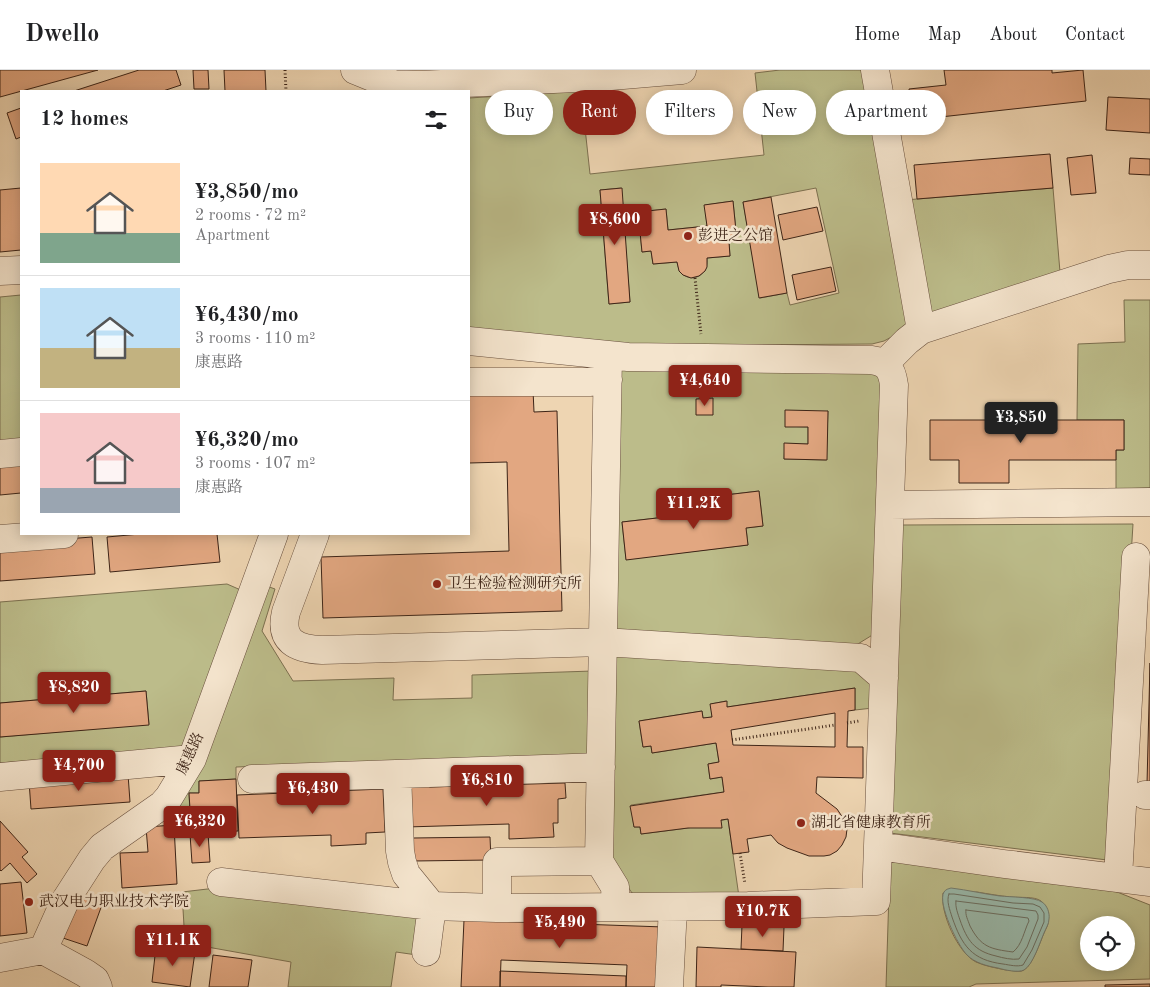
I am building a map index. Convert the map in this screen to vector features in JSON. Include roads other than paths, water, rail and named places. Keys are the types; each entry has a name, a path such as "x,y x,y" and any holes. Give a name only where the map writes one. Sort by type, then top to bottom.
{"street":[{"path":"355,70 394,84 419,85 599,77 682,70"},
{"path":"876,70 921,330"},
{"path":"884,364 921,330 1109,269 1128,265 1150,265"},
{"path":"0,271 20,270"},
{"path":"470,340 608,367"},
{"path":"221,882 432,906 497,908 748,906 876,901 894,385 891,371 884,364 871,360 628,357 608,367 590,382 470,382"},
{"path":"608,367 599,861 615,887 616,907"},
{"path":"0,454 20,452"},
{"path":"890,505 1150,502"},
{"path":"0,539 51,535"},
{"name":"康惠路","path":"43,950 65,901 92,859 102,848 169,797 192,759 274,535"},
{"path":"315,535 284,622 286,636 292,643 310,650 603,642 861,658 885,642"},
{"path":"1118,878 1136,557"},
{"path":"861,658 884,678"},
{"path":"0,777 192,759"},
{"path":"252,779 601,767"},
{"path":"397,774 402,862 406,874 432,906 426,952"},
{"path":"878,846 1150,882"},
{"path":"497,908 497,862 599,861"},
{"path":"669,987 673,907"},
{"path":"0,958 43,950 85,973 94,980 98,987"}],"water":[{"path":"951,888 1034,899 1044,903 1049,912 1048,923 1036,953 1024,970 1011,971 981,964 967,955 954,934 943,905 944,892"}],"place":[{"name":"彭进之公馆","path":"688,236"},
{"name":"卫生检验检测研究所","path":"437,584"},
{"name":"湖北省健康教育所","path":"801,823"},
{"name":"武汉电力职业技术学院","path":"29,902"}]}
